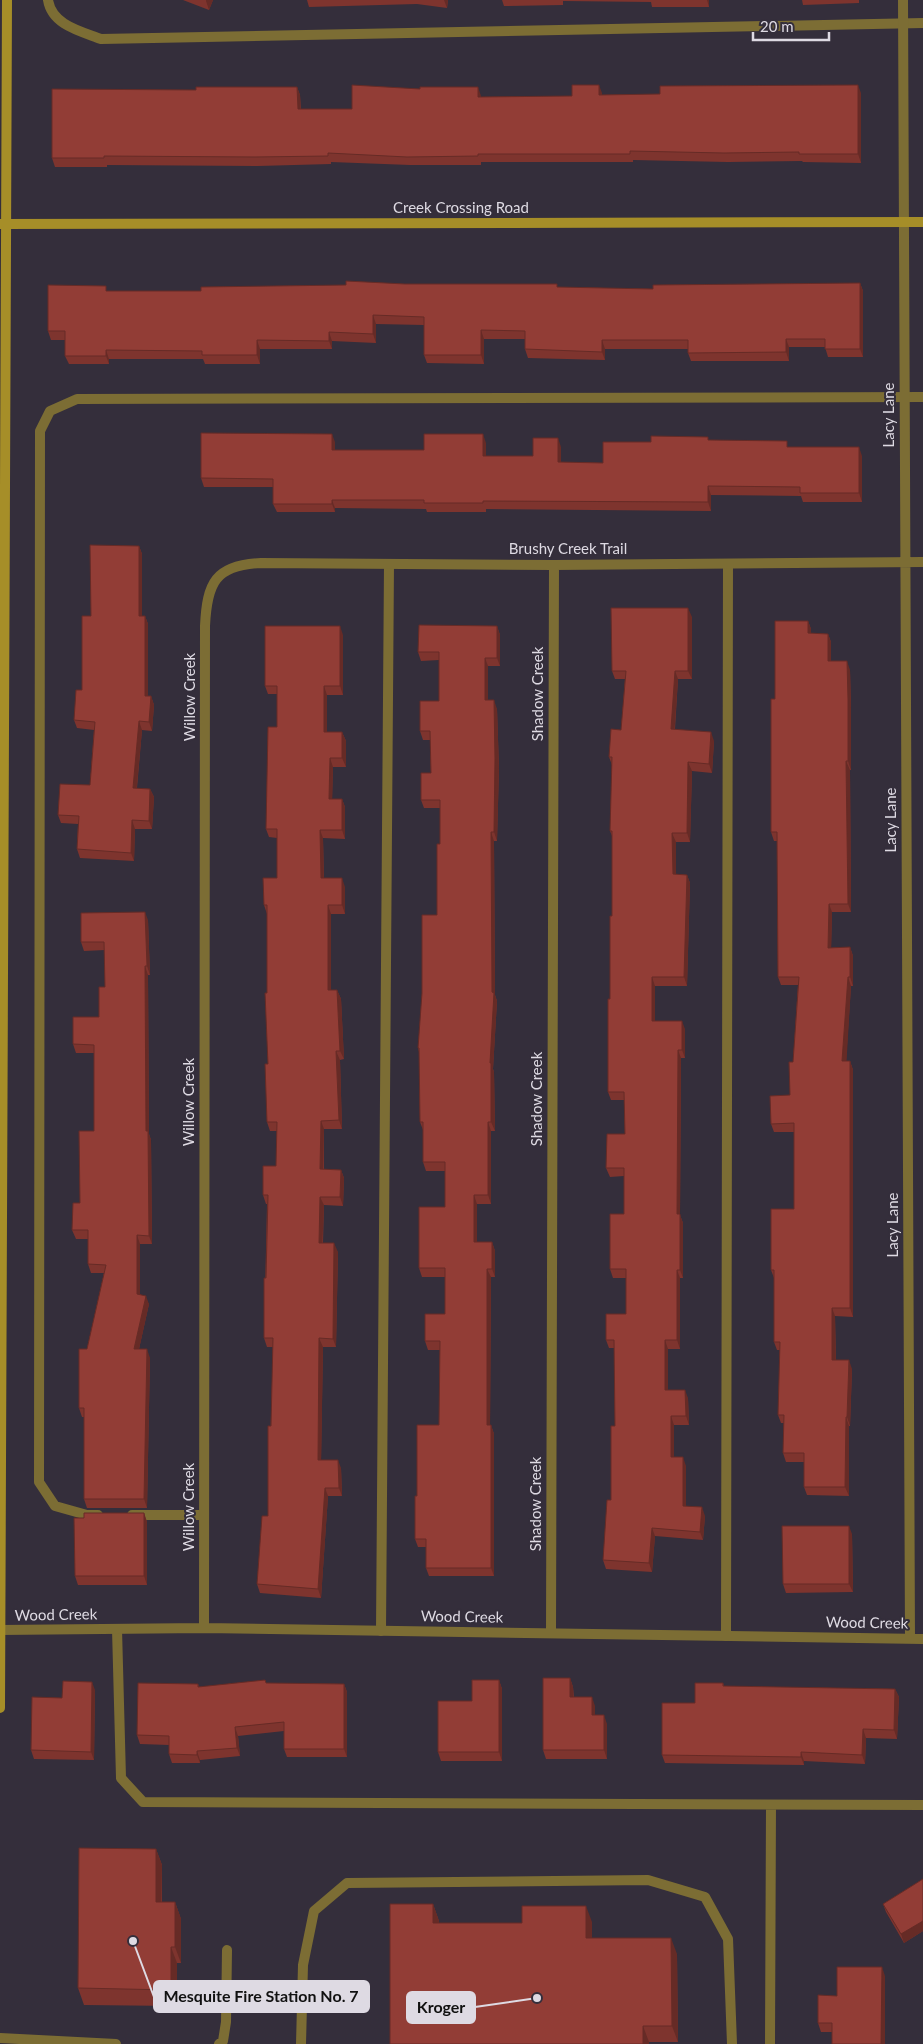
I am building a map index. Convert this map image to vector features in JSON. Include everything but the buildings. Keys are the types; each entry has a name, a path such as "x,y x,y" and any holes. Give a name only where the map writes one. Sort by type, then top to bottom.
{"main road":[{"path":"0,1708 1,771 7,0"},
{"name":"Creek Crossing Road","path":"4,223 923,222"}],"street":[{"path":"48,0 50,10 64,24 101,39 923,23"},
{"name":"Lacy Lane","path":"904,0 910,1639"},
{"path":"106,1515 86,1515 55,1506 39,1482 40,431 50,411 77,399 923,397"},
{"name":"Brushy Creek Trail","path":"217,579 230,568 243,564 554,565 923,562"},
{"path":"381,1631 389,564"},
{"path":"726,1636 728,564"},
{"name":"Shadow Creek","path":"551,1632 554,565"},
{"name":"Willow Creek","path":"204,1628 205,626 206,603 211,586 217,579"},
{"path":"126,1515 204,1515"},
{"name":"Wood Creek","path":"1,1630 204,1628 923,1639"},
{"path":"117,1629 122,1778 143,1802 923,1805"},
{"path":"770,2044 771,1804"},
{"path":"301,2044 303,1965 314,1911 347,1884 648,1880 705,1897 728,1938 732,2044"},
{"path":"219,2044 223,2041 226,2022 226,1950"},
{"path":"0,2038 116,2044"}],"place":[{"name":"Mesquite Fire Station No. 7","path":"133,1941"},
{"name":"Kroger","path":"537,1998"}]}
